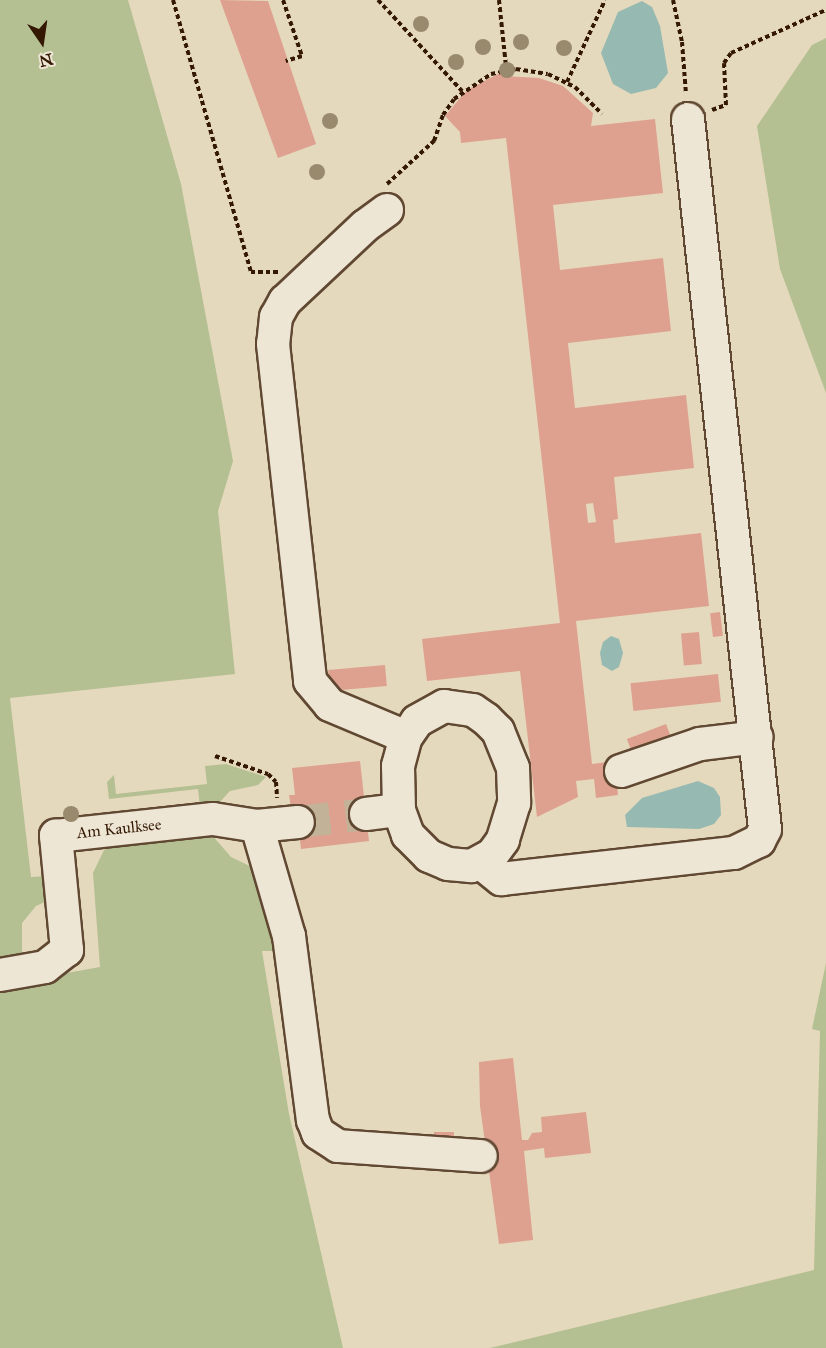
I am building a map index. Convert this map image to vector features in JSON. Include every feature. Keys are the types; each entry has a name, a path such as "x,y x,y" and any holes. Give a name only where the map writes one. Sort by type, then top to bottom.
{"lane":[{"path":"481,862 501,879 748,849 759,841 765,830 757,737 688,115"},
{"path":"384,200 365,226 285,301 276,317 273,344 310,681 314,690 330,705 406,736"},
{"path":"444,706 474,710 498,731 513,768 514,803 503,840 481,862 461,867 429,856 408,835 399,810 398,766 406,736 417,721 444,706"},
{"path":"621,771 700,744 757,737"},
{"path":"366,814 399,810"},
{"name":"Am Kaulksee","path":"0,975 45,967 67,950 69,941 56,836 213,819 278,824"},
{"path":"278,824 289,936 313,1120 318,1133 338,1146 481,1156"}],"path":[{"path":"173,0 251,272 291,272"},
{"path":"283,0 302,56 286,61"},
{"path":"378,0 462,91"},
{"path":"499,0 507,76"},
{"path":"567,82 605,0"},
{"path":"673,0 682,42 688,115 718,110 726,105 724,63 731,53 826,10"},
{"path":"384,200 434,141 443,115 462,91 481,78 507,70 540,72 567,82 602,114"},
{"path":"215,756 267,774 276,782 278,824"}],"green space":[{"path":"0,0 128,0 181,184 233,461 218,511 235,674 10,698 31,877 49,876 49,900 36,906 22,923 22,957 0,966"},
{"path":"826,38 826,393 780,269 757,126 812,45"},
{"path":"226,764 266,777 258,785 230,791 216,806 200,807 198,789 109,799 107,782 114,775 116,794 207,784 205,766"},
{"path":"211,834 231,857 256,869 286,951 262,951 289,1114 343,1348 0,1348 0,985 100,967 93,873 104,850 113,844"},
{"path":"826,963 826,1348 490,1348 814,1270 820,1031 812,1029"}],"water":[{"path":"642,1 652,7 660,26 668,73 656,88 631,94 613,84 601,53 618,12"},
{"path":"611,636 619,639 623,653 619,667 612,671 602,665 600,653 603,642"},
{"path":"698,781 714,788 720,797 721,815 714,824 699,829 627,827 625,815 642,798"}],"building":[{"path":"220,0 268,1 316,144 278,158"},
{"path":"500,73 502,76 539,78 563,86 593,113 591,126 655,119 663,193 553,205 560,270 663,258 671,331 568,343 575,408 686,395 694,468 614,477 618,519 613,520 615,543 701,533 709,606 576,621 592,764 615,761 618,795 596,798 594,779 576,781 578,797 537,817 520,671 427,681 422,639 560,623 506,138 461,143 460,132 445,116 467,90","holes":["593,503 596,522 588,523 586,504"]},
{"path":"720,612 723,636 713,637 710,613"},
{"path":"699,632 702,664 684,665 681,634"},
{"path":"385,665 387,686 330,691 328,670"},
{"path":"718,674 721,702 633,711 630,683"},
{"path":"666,724 674,745 635,760 627,739"},
{"path":"360,761 369,841 301,849 297,814 292,814 289,795 295,795 292,768"},
{"path":"513,1058 522,1140 528,1140 532,1133 542,1132 541,1117 586,1112 591,1153 545,1158 544,1148 524,1151 533,1240 499,1244 480,1106 479,1062"},
{"path":"434,1132 454,1132 454,1142 434,1142"}],"tunnel":[{"path":"298,822 366,814"}]}
